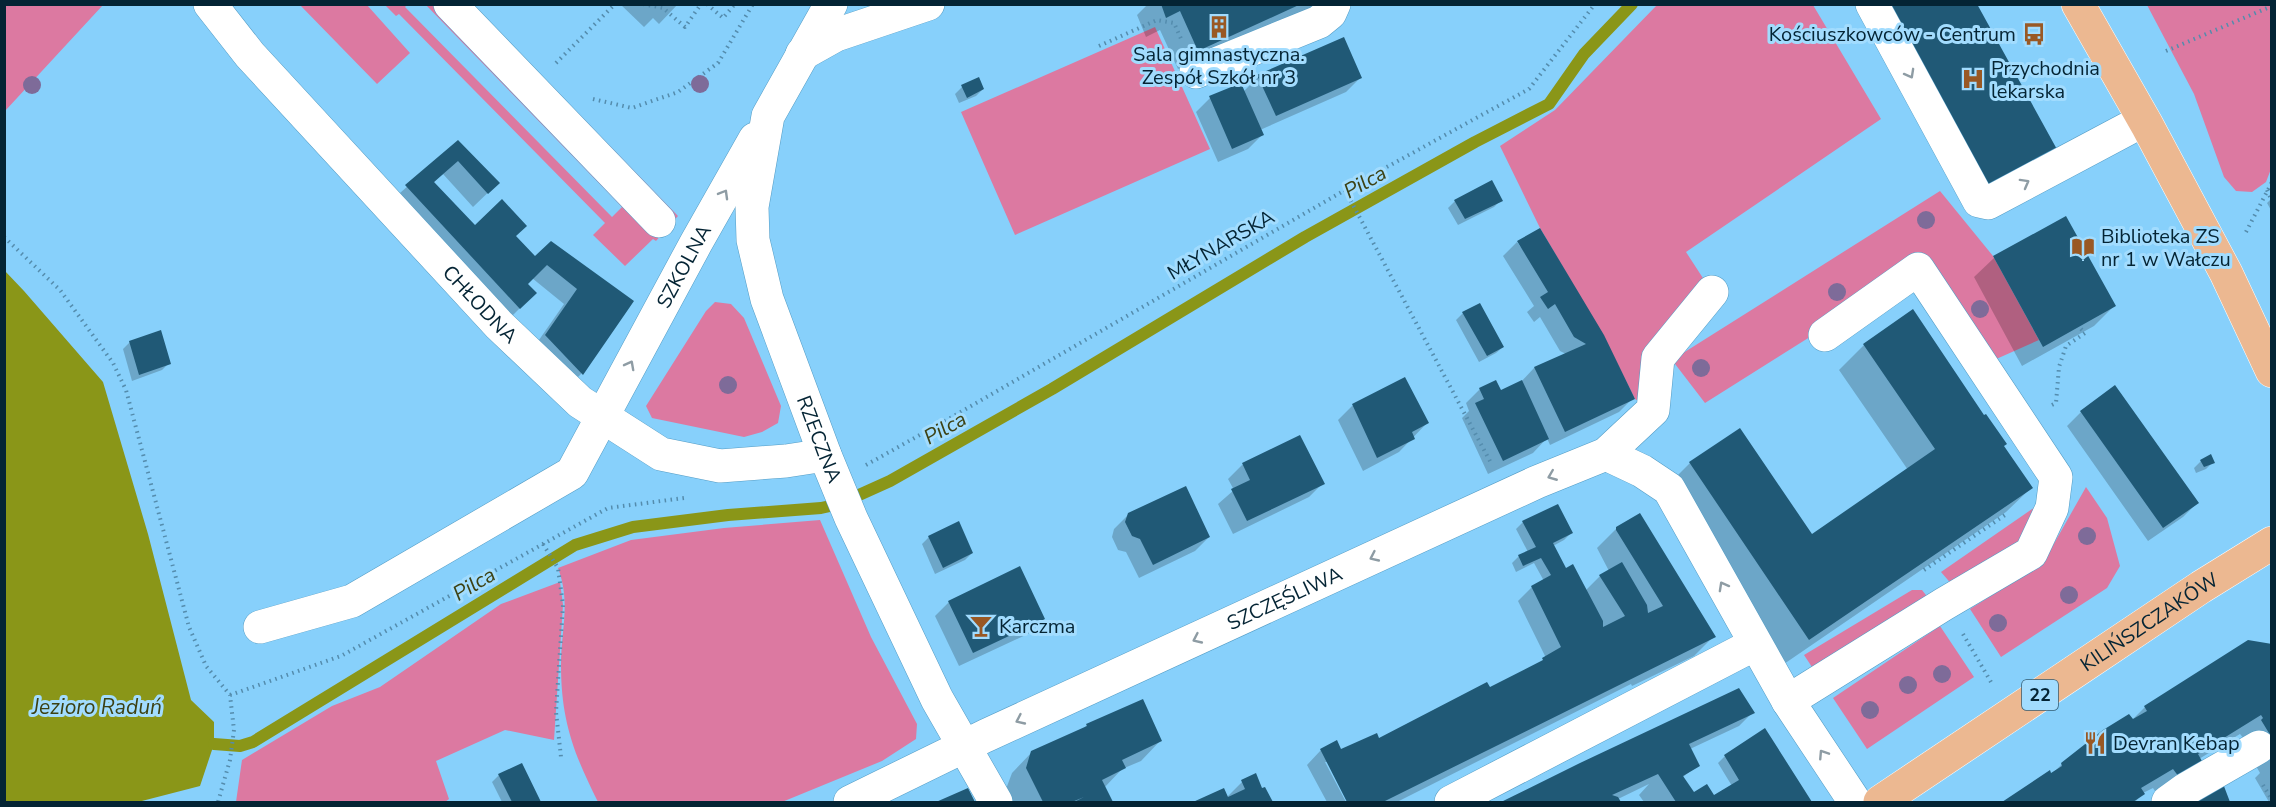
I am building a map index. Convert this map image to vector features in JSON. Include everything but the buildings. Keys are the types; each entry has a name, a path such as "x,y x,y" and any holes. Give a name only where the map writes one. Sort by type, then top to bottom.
{"main road":[{"path":"2078,4 2144,120 2226,273 2271,372"},
{"name":"KILIŃSZCZAKÓW","path":"1880,802 2201,587 2271,543"}],"street":[{"name":"CHŁODNA","path":"210,4 250,55 499,325 580,402 661,454 720,466 786,461 832,473"},
{"path":"450,4 659,221"},
{"path":"802,54 831,4"},
{"path":"864,4 879,13 916,8"},
{"path":"1196,72 1318,22 1330,13 1334,4"},
{"path":"1872,4 1979,201 1988,203 2144,120"},
{"path":"802,54 836,36 916,8"},
{"name":"RZECZNA","path":"802,54 768,117 752,207 753,240 767,299 851,518 937,699 996,802"},
{"name":"SZKOLNA","path":"260,627 352,601 572,473 696,243 768,117"},
{"path":"1788,700 2031,553 2052,508 2056,477 1918,269 1825,335"},
{"name":"SZCZĘŚLIWA","path":"850,802 964,746 1508,496 1606,454 1653,410 1658,358 1712,292"},
{"path":"1606,454 1642,471 1669,489 1788,700 1855,802"},
{"path":"1451,802 1755,644"},
{"path":"2168,802 2186,789 2259,747"}],"path":[{"path":"549,69 615,4"},
{"path":"643,4 663,8 685,27 701,4"},
{"path":"707,4 723,18 735,4"},
{"path":"588,98 632,108 678,92 718,63 753,4"},
{"name":"MŁYNARSKA","path":"832,473 855,471 1345,190 1529,89 1595,4"},
{"path":"2166,51 2271,6"},
{"path":"1099,46 1127,36 1157,20 1174,23 1196,72"},
{"path":"2244,236 2271,182"},
{"path":"1345,190 1508,496"},
{"path":"2267,190 2271,201"},
{"path":"4,237 60,290 113,363 126,390 189,627 206,666 230,696 234,730 230,760 218,802"},
{"path":"230,696 341,656 608,508 695,497"},
{"path":"543,544 558,568 563,605 556,712 561,757"}],"shaded area":[{"path":"4,5 103,5 5,111"},
{"path":"300,5 367,5 410,53 377,84"},
{"path":"385,5 407,5 405,7 612,217 622,207 426,5 473,5 678,216 656,241 653,239 625,266 593,235 605,223 399,14 396,16"},
{"path":"1657,5 1813,5 1881,119 1686,252 1712,292 1658,358 1653,410 1635,399 1603,336 1540,228 1500,146 1555,110"},
{"path":"2147,5 2271,5 2271,169 2266,182 2252,192 2236,191 2224,177 2194,94"},
{"path":"1155,27 1210,149 1015,235 961,112"},
{"path":"1940,191 1993,256 2039,340 1976,368 1918,269 1705,403 1672,360"},
{"path":"715,302 731,304 744,318 781,406 778,423 762,432 744,437 652,418 646,406 706,311"},
{"path":"2086,487 2107,518 2120,566 2107,588 2001,657 1970,609 2043,563"},
{"path":"2035,507 2031,537 1954,587 1941,572"},
{"path":"820,520 871,637 917,724 916,739 882,761 782,802 598,802 570,736 563,703 561,665 565,605 558,568 631,540 724,528"},
{"path":"560,582 563,605 554,740 505,730 436,761 449,799 445,802 236,802 242,760 332,706 380,687 501,604"},
{"path":"1912,590 1922,590 1929,599 1814,670 1804,655"},
{"path":"1940,626 1974,677 1867,749 1833,698"}],"water":[{"name":"Jezioro Raduń","path":"5,271 103,382 148,534 191,700 214,722 214,744 200,786 138,802 5,802"}],"waterway":[{"name":"Pilca","path":"214,744 240,746 253,742 575,545 633,527 728,515 821,508 839,504 890,481 1052,389 1305,237 1475,142 1549,104 1584,54 1632,4"}],"place":[{"name":"Sala gimnastyczna. Zespół Szkół nr 3","path":"1219,27"},
{"name":"Kościuszkowców - Centrum","path":"2034,34"},
{"name":"Przychodnia lekarska","path":"1973,79"},
{"name":"Biblioteka ZS nr 1 w Wałczu","path":"2083,247"},
{"name":"Karczma","path":"981,626"},
{"name":"Devran Kebap","path":"2095,743"}]}
